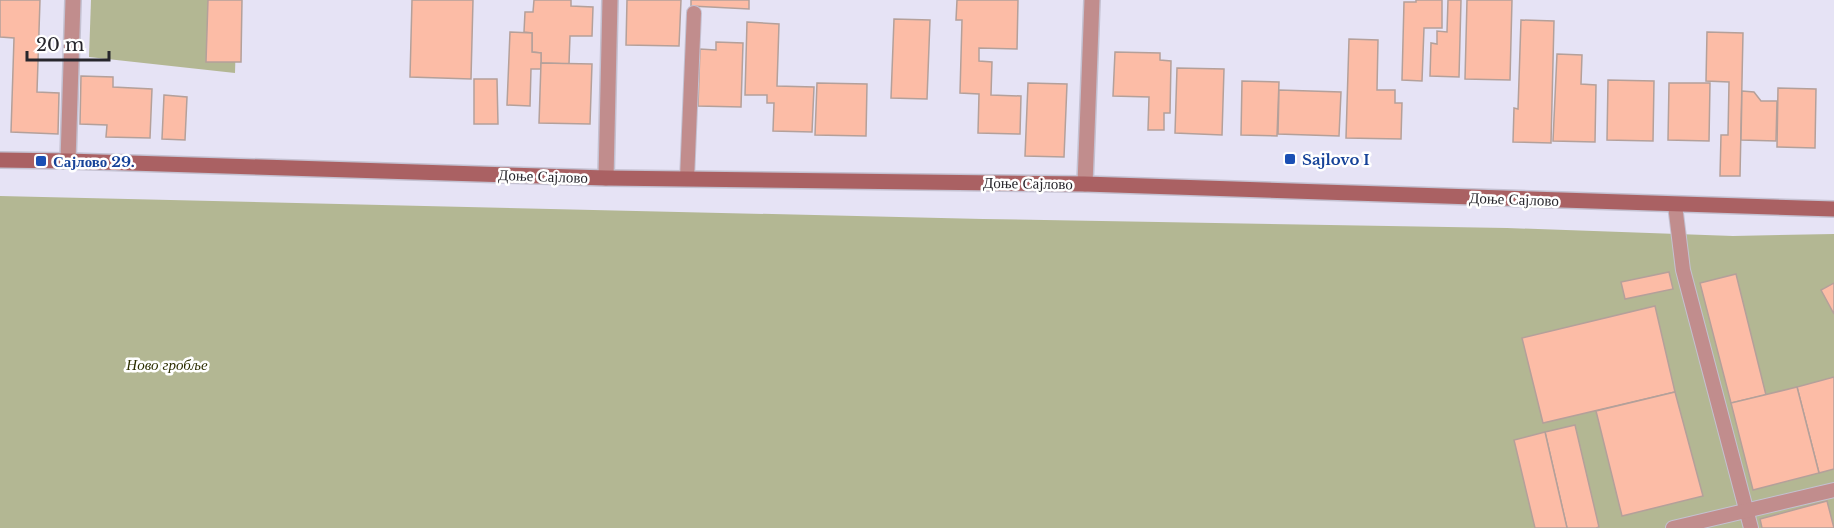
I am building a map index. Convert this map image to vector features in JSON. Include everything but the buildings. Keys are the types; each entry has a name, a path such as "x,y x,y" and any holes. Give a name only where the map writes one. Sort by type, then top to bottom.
{"street":[{"path":"68,161 73,0"},
{"path":"606,178 610,0"},
{"name":"Доње Сајлово","path":"1085,184 1092,0"},
{"name":"Доње Сајлово","path":"0,160 606,178 1085,184 1834,209"}],"lane":[{"path":"687,179 694,13"},
{"path":"1675,205 1683,270 1750,528"},
{"path":"1673,528 1730,522 1746,511 1834,490"}],"green space":[{"path":"91,0 237,0 235,73 89,57"},
{"name":"Ново гробље","path":"0,196 983,219 1507,228 1733,236 1834,234 1834,528 0,528"}],"place":[{"name":"Sajlovo I","path":"1290,159"},
{"name":"Сајлово 29.","path":"41,161"}]}
